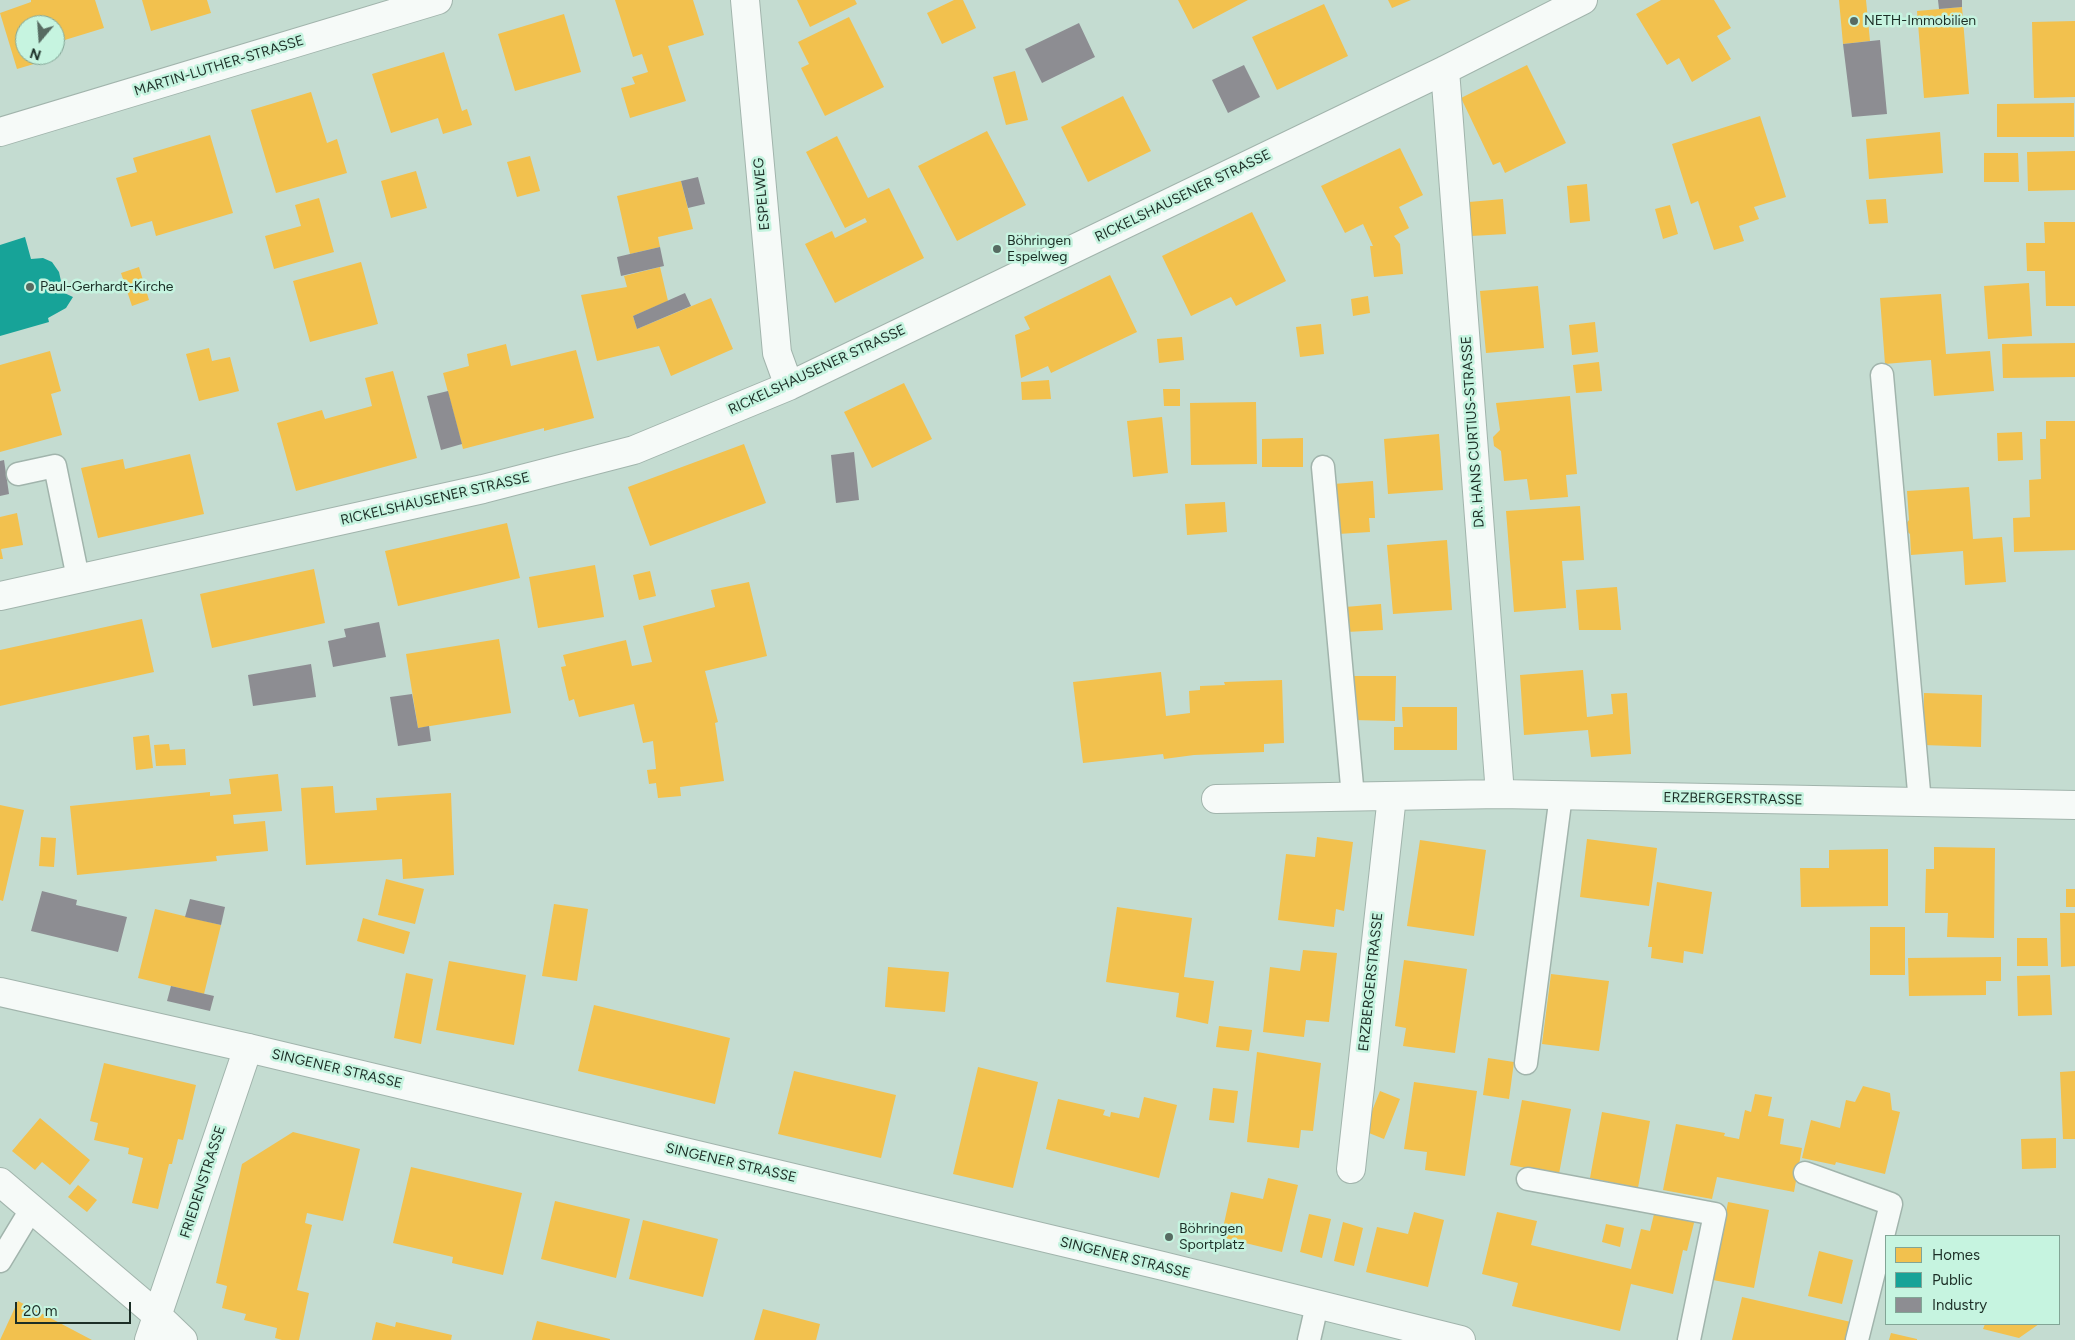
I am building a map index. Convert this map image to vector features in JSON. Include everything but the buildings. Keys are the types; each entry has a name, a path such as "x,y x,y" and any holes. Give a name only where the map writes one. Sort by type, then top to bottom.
{"street":[{"name":"MARTIN-LUTHER-STRASSE","path":"0,132 438,0"},
{"name":"ESPELWEG","path":"745,0 776,353 789,386"},
{"name":"RICKELSHAUSENER STRASSE","path":"0,596 483,489 634,450 789,386 1445,70 1583,0"},
{"name":"DR. HANS CURTIUS-STRASSE","path":"1445,70 1500,794"},
{"name":"ERZBERGERSTRASSE","path":"1216,799 1500,794 1920,804 2075,805"},
{"name":"ERZBERGERSTRASSE","path":"1351,1169 1392,796"},
{"name":"SINGENER STRASSE","path":"0,992 248,1048 1162,1266 1461,1340"},
{"name":"FRIEDENSTRASSE","path":"154,1328 248,1048"},
{"path":"0,1182 32,1208 154,1328 183,1340"}],"lane":[{"path":"1882,375 1920,804"},
{"path":"18,474 55,466 78,578"},
{"path":"1323,467 1353,797"},
{"path":"1526,1063 1561,795"},
{"path":"1804,1173 1891,1204 1858,1340"},
{"path":"1528,1178 1715,1214 1689,1340"},
{"path":"0,1261 32,1208"},
{"path":"1309,1340 1316,1305"}],"place":[{"name":"NETH-Immobilien","path":"1854,21"},
{"name":"Böhringen Espelweg","path":"997,249"},
{"name":"Paul-Gerhardt-Kirche","path":"30,287"},
{"name":"Böhringen Sportplatz","path":"1169,1237"}]}
